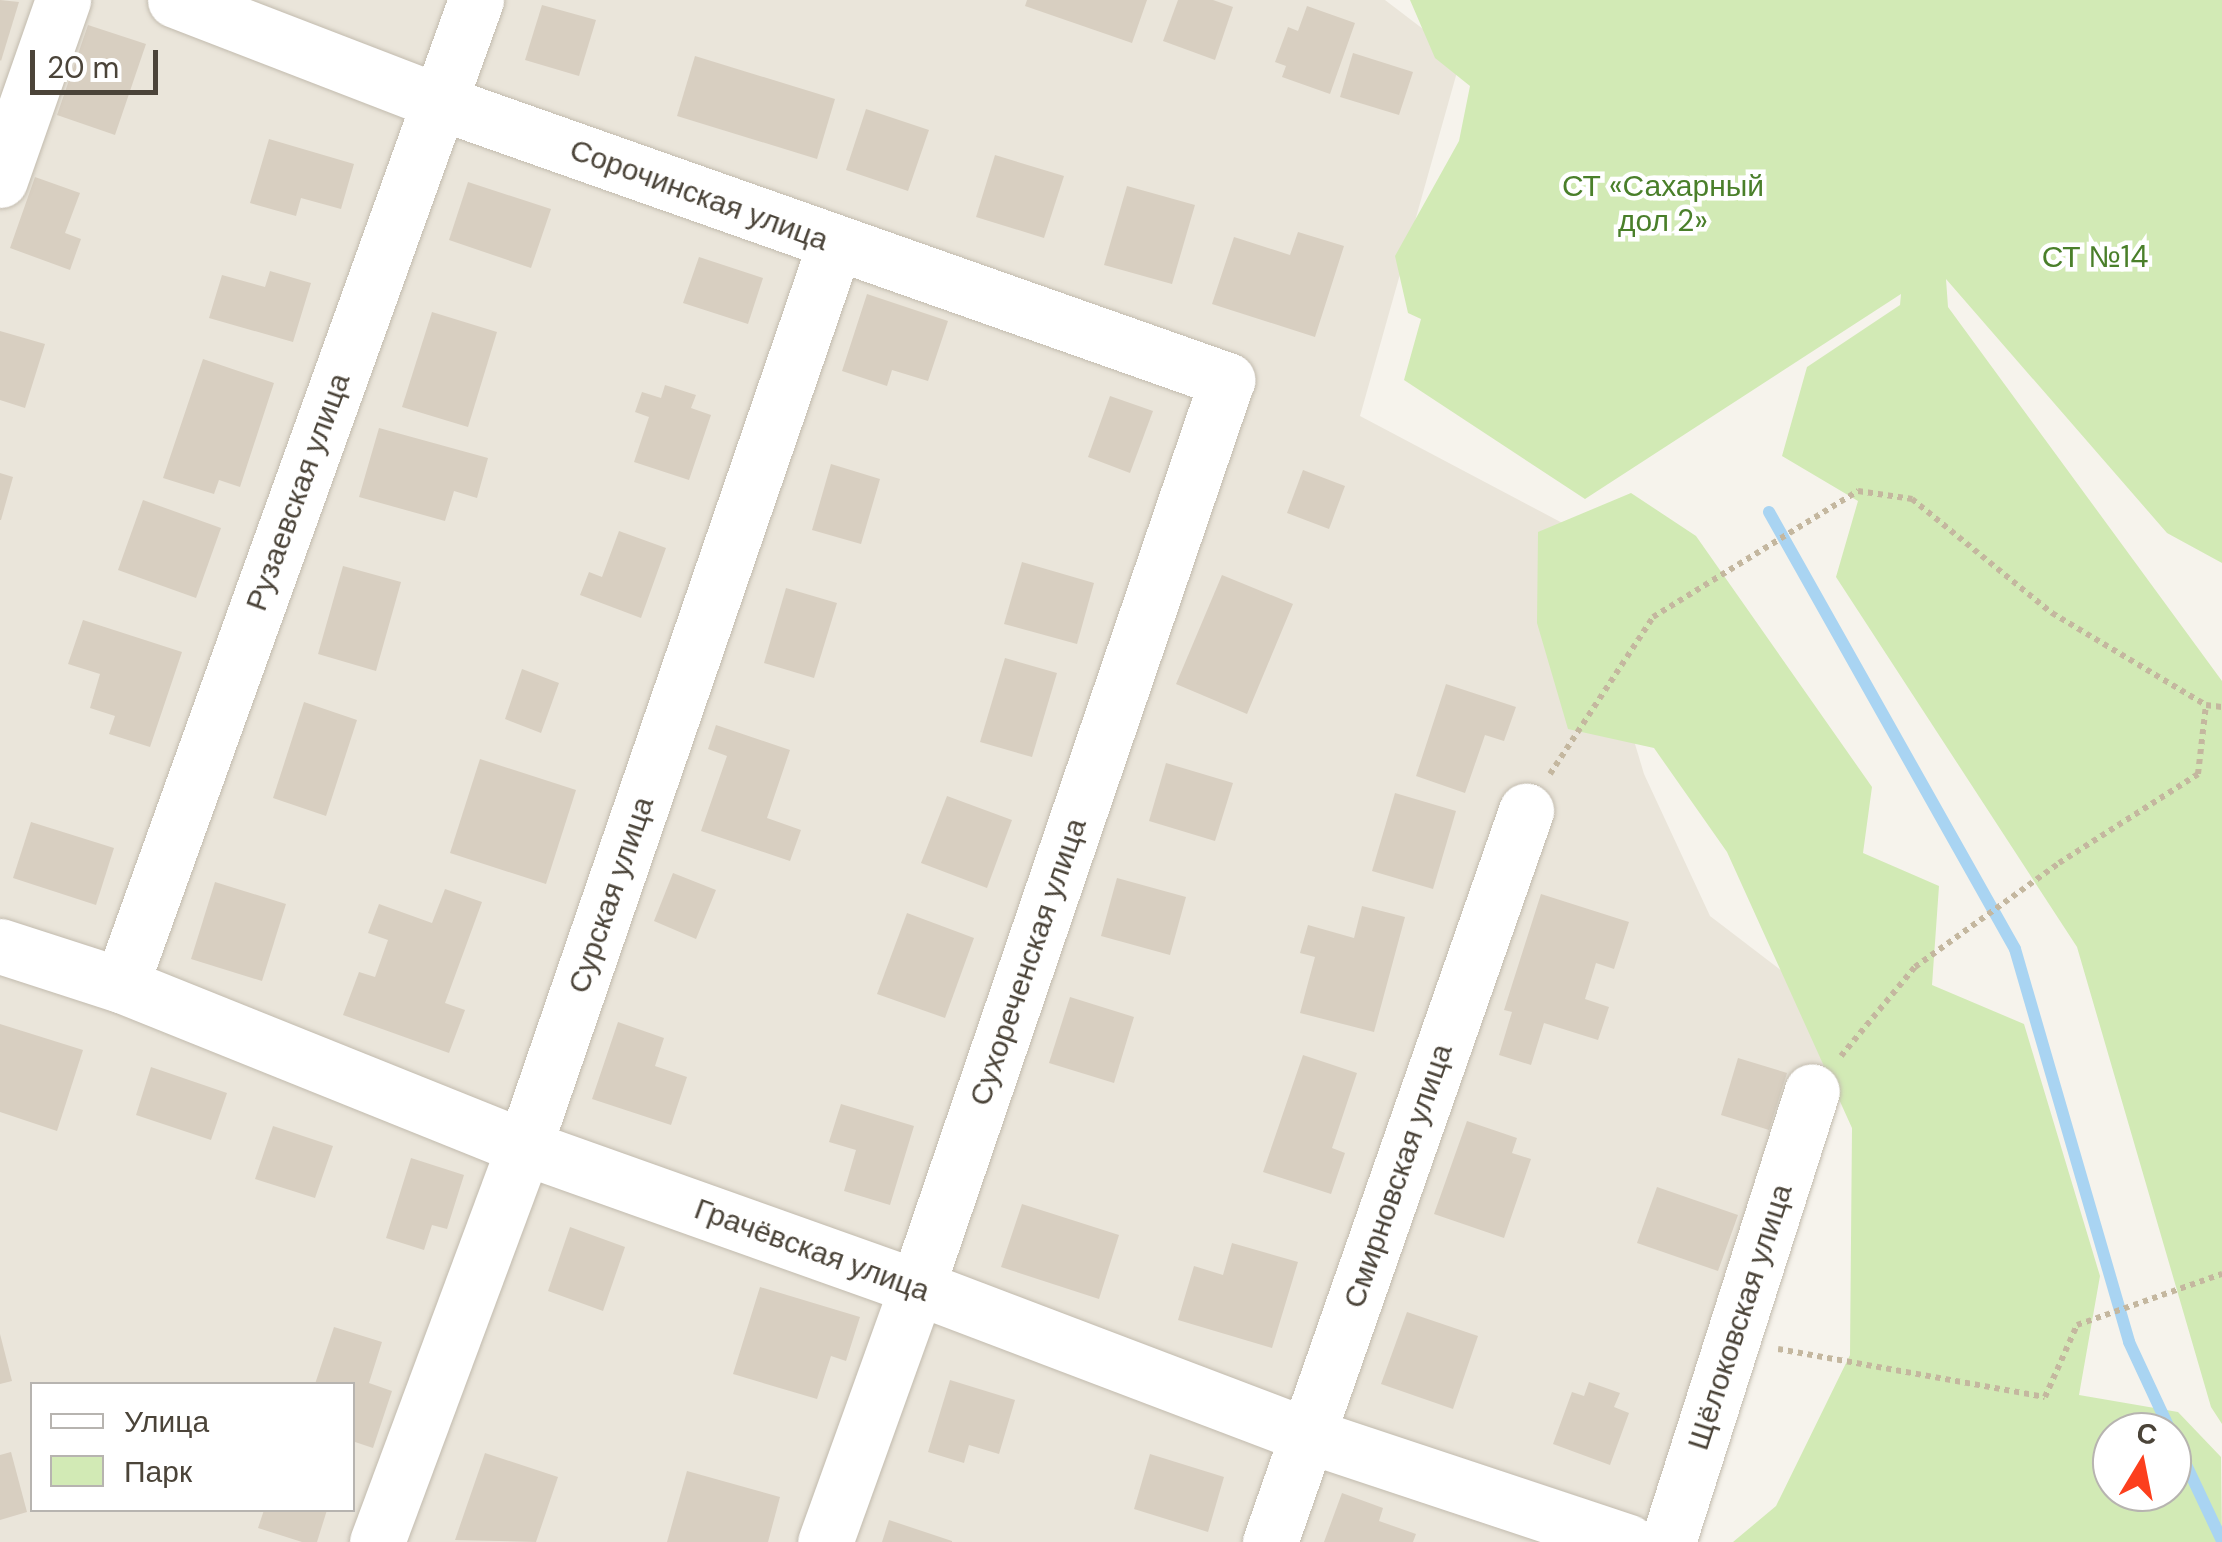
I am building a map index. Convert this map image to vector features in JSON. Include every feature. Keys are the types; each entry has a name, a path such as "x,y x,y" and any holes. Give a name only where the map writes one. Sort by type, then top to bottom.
{"street":[{"path":"0,180 63,0"},
{"name":"Сорочинская улица","path":"175,0 439,102 1226,380"},
{"name":"Рузаевская улица","path":"121,985 476,0"},
{"name":"Сурская улица","path":"378,1542 524,1146 835,244"},
{"name":"Сухореченская улица","path":"826,1542 917,1288 1226,380"},
{"name":"Смирновская улица","path":"1270,1542 1526,811"},
{"name":"Грачёвская улица","path":"0,946 121,985 524,1146 1307,1435 1628,1542"},
{"name":"Щёлоковская улица","path":"1668,1542 1812,1092"}],"path":[{"path":"1526,811 1653,616 1858,491 1912,499 2052,613 2206,705 2222,707"},
{"path":"1812,1092 1915,967 2059,862 2198,774 2206,705"},
{"path":"1733,1340 2045,1397 2077,1324 2222,1274"}],"shaded area":[{"path":"0,0 1385,0 1461,58 1360,416 1570,527 1644,774 1710,916 1846,1020 1812,1091 1668,1542 0,1542"}],"green space":[{"path":"1410,0 2222,0 2222,563 2167,533 1946,279 1948,307 2222,681 2222,1424 2211,1407 2077,947 1836,577 1858,501 1782,456 1807,367 1900,305 1901,294 1585,499 1404,380 1421,319 1408,313 1395,256 1459,141 1470,86 1435,58"},
{"path":"1631,493 1696,536 1872,787 1863,853 1939,886 1932,985 2024,1024 2100,1276 2079,1395 2178,1412 2092,1412 2092,1512 2192,1512 2192,1427 2221,1457 2222,1542 1733,1542 1776,1506 1850,1355 1852,1128 1727,852 1654,748 1568,729 1537,623 1538,532"}],"building":[{"path":"0,0 19,2 1,61 0,60"},
{"path":"1027,0 1147,0 1132,43 1025,6"},
{"path":"1178,0 1213,0 1233,7 1215,60 1163,41"},
{"path":"542,5 596,20 579,76 525,60"},
{"path":"1307,6 1355,23 1330,94 1282,77 1286,66 1275,62 1288,27 1298,31"},
{"path":"88,25 146,44 115,135 57,115"},
{"path":"1353,53 1413,72 1399,115 1340,97"},
{"path":"695,56 835,99 817,159 677,116"},
{"path":"866,109 929,130 908,191 846,170"},
{"path":"269,139 354,164 341,209 301,198 296,216 250,203"},
{"path":"995,155 1064,176 1044,238 976,217"},
{"path":"35,177 80,193 65,233 81,239 70,270 10,248"},
{"path":"468,182 551,209 531,268 449,240"},
{"path":"1127,186 1195,205 1172,284 1104,265"},
{"path":"1298,232 1344,246 1315,337 1212,304 1234,237 1290,255"},
{"path":"699,257 763,278 748,324 683,303"},
{"path":"270,271 311,283 293,342 209,318 222,275 265,287"},
{"path":"867,294 948,321 928,381 892,370 887,386 842,371"},
{"path":"432,312 497,332 468,427 402,407"},
{"path":"0,331 45,344 25,408 0,400"},
{"path":"203,359 274,383 240,487 219,480 214,494 163,478"},
{"path":"665,385 696,395 691,408 711,415 689,480 634,462 649,417 635,412 642,392 661,398"},
{"path":"1110,396 1153,411 1130,473 1088,457"},
{"path":"379,428 488,458 477,498 454,491 445,521 359,497"},
{"path":"831,464 880,479 861,544 812,530"},
{"path":"1303,470 1345,486 1329,529 1287,513"},
{"path":"0,473 13,477 1,520 0,520"},
{"path":"143,500 221,528 196,598 118,570"},
{"path":"619,531 666,548 641,618 580,595 589,572 602,577"},
{"path":"1022,562 1094,583 1077,644 1004,624"},
{"path":"343,566 401,582 376,671 318,654"},
{"path":"1222,575 1293,604 1247,714 1176,684"},
{"path":"786,588 837,603 814,678 764,663"},
{"path":"83,620 182,652 150,747 109,734 115,716 90,708 100,674 68,664"},
{"path":"1005,658 1057,673 1032,757 980,742"},
{"path":"522,669 559,683 541,733 505,719"},
{"path":"1446,684 1516,707 1504,741 1485,735 1465,793 1416,776"},
{"path":"304,702 357,720 326,816 273,798"},
{"path":"716,725 790,750 767,818 801,830 790,861 701,831 727,756 708,749"},
{"path":"480,759 576,790 546,884 450,853"},
{"path":"1166,763 1233,783 1215,841 1149,821"},
{"path":"1395,793 1456,811 1433,889 1372,871"},
{"path":"947,796 1012,820 987,888 921,863"},
{"path":"31,822 114,848 96,905 13,878"},
{"path":"673,873 716,890 696,939 654,921"},
{"path":"1117,878 1186,897 1170,955 1101,936"},
{"path":"215,882 286,904 262,981 191,959"},
{"path":"445,889 482,902 445,1003 465,1010 449,1053 343,1015 359,972 375,977 388,940 368,933 379,904 432,923"},
{"path":"1541,894 1629,922 1614,969 1596,963 1585,999 1609,1007 1598,1040 1544,1023 1531,1065 1499,1055 1512,1012 1504,1010"},
{"path":"1362,906 1405,917 1374,1032 1300,1013 1315,957 1300,953 1308,925 1354,938"},
{"path":"907,913 974,938 945,1018 877,994"},
{"path":"1070,997 1134,1017 1114,1083 1049,1063"},
{"path":"618,1022 664,1038 655,1066 687,1077 671,1125 592,1099"},
{"path":"0,1024 83,1050 57,1131 0,1112"},
{"path":"1303,1055 1357,1073 1332,1148 1345,1153 1331,1194 1263,1172"},
{"path":"1738,1058 1787,1073 1769,1130 1721,1115"},
{"path":"151,1067 227,1093 211,1140 136,1115"},
{"path":"841,1104 914,1126 890,1205 844,1191 856,1150 829,1142"},
{"path":"1467,1121 1517,1138 1512,1153 1531,1159 1504,1238 1434,1214"},
{"path":"273,1126 333,1146 315,1198 255,1179"},
{"path":"411,1158 464,1175 447,1229 432,1225 424,1250 386,1238"},
{"path":"1657,1187 1738,1215 1718,1271 1637,1243"},
{"path":"1022,1204 1119,1235 1099,1299 1001,1267"},
{"path":"570,1227 625,1247 603,1311 548,1291"},
{"path":"1232,1243 1298,1262 1272,1348 1178,1320 1194,1266 1223,1275"},
{"path":"760,1287 860,1317 846,1361 831,1356 817,1399 733,1374"},
{"path":"1407,1312 1478,1336 1453,1409 1381,1384"},
{"path":"334,1327 382,1342 369,1383 392,1391 373,1448 355,1442 355,1382 316,1382"},
{"path":"0,1334 12,1381 0,1384"},
{"path":"950,1380 1015,1400 999,1454 969,1445 964,1463 928,1452"},
{"path":"1589,1382 1620,1393 1614,1407 1629,1413 1610,1465 1553,1444 1572,1392 1584,1396"},
{"path":"11,1452 27,1512 0,1520 0,1455"},
{"path":"485,1453 558,1477 536,1542 455,1540"},
{"path":"1150,1454 1224,1477 1208,1532 1134,1509"},
{"path":"687,1471 780,1497 768,1542 667,1542"},
{"path":"1342,1493 1383,1508 1379,1521 1416,1534 1413,1542 1324,1542"},
{"path":"263,1512 326,1512 317,1542 302,1542 258,1528"},
{"path":"889,1520 952,1541 952,1542 882,1542"}],"waterway":[{"path":"1769,512 2015,949 2129,1342 2162,1412"},
{"path":"2192,1477 2222,1541"}],"park label":[{"name":"СТ «Сахарный дол 2»","path":"1663,203"},
{"name":"СТ №14","path":"2095,257"}]}
